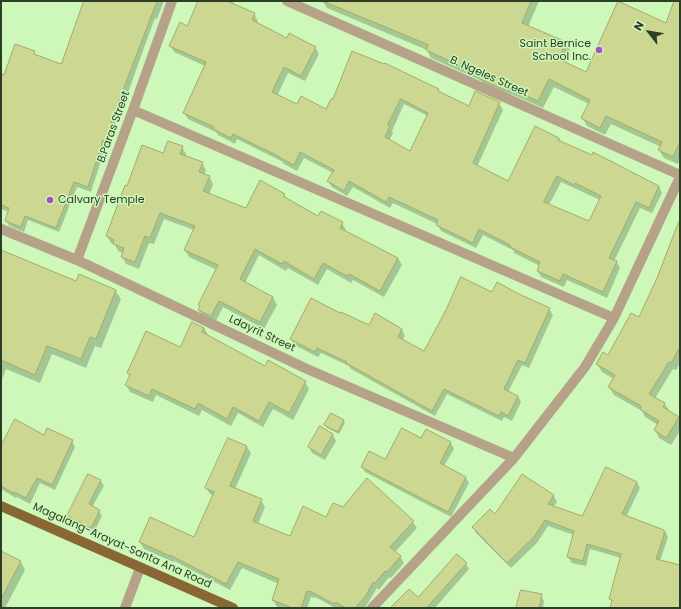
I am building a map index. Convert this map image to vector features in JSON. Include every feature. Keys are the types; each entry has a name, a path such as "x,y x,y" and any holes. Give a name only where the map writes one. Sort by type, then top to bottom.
{"main road":[{"name":"Magalang-Arayat-Santa Ana Road","path":"1,506 233,608"}],"street":[{"name":"B.Paras Street","path":"77,260 172,1"},
{"name":"B. Ngeles Street","path":"288,1 680,176"},
{"path":"133,110 614,318"},
{"path":"372,608 514,458 585,367 614,318 680,176"},
{"name":"Ldayrit Street","path":"1,229 77,260 307,369 514,458"},
{"path":"125,608 140,568"}],"building":[{"path":"84,1 157,1 111,122 111,128 105,141 103,140 88,187 74,182 56,228 25,216 21,227 5,221 9,208 1,205 1,74 4,75 15,44 35,51 34,54 61,64"},
{"path":"198,1 227,1 255,13 252,20 287,38 289,33 316,47 301,76 284,67 272,92 297,104 301,96 326,109 331,99 333,99 352,51 384,64 385,63 439,89 438,91 469,106 475,91 500,102 473,163 508,181 535,126 559,138 558,140 592,155 593,152 659,186 649,208 636,202 609,258 617,261 603,292 563,274 560,281 537,271 540,262 479,229 473,243 436,225 438,220 389,197 386,202 349,181 344,191 327,181 334,170 300,152 294,165 233,134 231,138 213,129 214,127 183,113 206,62 169,46 180,22 187,26","holes":["401,99 428,113 410,151 385,137 390,126 388,125","557,176 601,196 589,221 544,202"]},
{"path":"323,1 531,1 522,23 566,42 559,59 586,72 618,1 666,23 674,1 680,1 680,142 673,157 658,150 662,142 606,116 600,128 581,118 590,100 549,79 538,101 507,87 505,90 480,79 482,76 426,50 428,45"},
{"path":"168,141 183,146 180,154 203,162 199,172 210,176 203,191 246,208 260,180 285,194 283,196 318,216 321,211 343,222 340,228 398,258 380,291 349,274 347,276 323,263 314,279 284,261 282,264 255,249 240,279 273,297 260,322 219,301 211,316 198,310 200,306 198,305 218,265 184,250 195,226 160,213 150,238 145,236 135,262 121,257 124,248 113,244 114,240 106,236 125,185 127,186 142,145 163,153"},
{"path":"679,222 680,347 671,363 669,362 649,394 665,403 663,407 679,417 666,438 654,430 659,421 640,409 641,406 608,387 615,375 596,364 603,352 608,355 631,313 639,317 657,278"},
{"path":"1,250 76,281 79,274 116,290 96,339 90,337 81,359 47,346 35,375 1,360"},
{"path":"461,277 492,292 497,282 550,308 525,363 518,360 504,389 518,396 508,416 501,412 499,416 444,389 432,411 346,363 347,362 317,348 315,352 290,339 311,298 340,313 341,312 369,325 375,313 402,329 398,337 424,351 446,310"},
{"path":"192,322 204,328 202,332 265,366 268,360 306,381 289,413 269,402 259,421 233,407 227,419 198,403 195,409 152,389 149,396 125,385 130,375 127,373 146,331 180,347"},
{"path":"331,413 344,420 338,432 324,425"},
{"path":"15,419 44,435 47,428 73,440 52,485 37,478 26,498 1,486 1,446"},
{"path":"320,426 333,434 321,455 308,447"},
{"path":"402,428 421,438 426,429 451,442 440,463 466,477 448,512 361,467 369,451 385,459"},
{"path":"228,438 247,446 230,486 262,499 253,521 290,536 303,506 326,517 333,503 343,507 367,478 414,521 390,547 401,556 374,584 373,582 365,597 355,608 346,608 336,602 334,604 312,592 307,591 301,608 293,608 272,600 279,579 238,562 226,584 170,555 139,542 150,517 194,537 214,492 205,488"},
{"path":"606,467 637,482 622,514 664,530 664,535 656,559 680,565 680,608 610,608 612,600 609,599 621,554 587,544 583,561 567,557 574,531 545,520 534,537 507,563 472,527 490,509 495,514 522,474 554,495 548,504 582,516"},
{"path":"88,474 101,480 89,504 100,510 91,528 67,516"},
{"path":"1,551 21,561 1,599"},
{"path":"457,554 467,563 428,606 430,608 390,608 409,589 418,597"},
{"path":"521,590 542,594 539,608 516,608"}],"place":[{"name":"Saint Bernice School Inc.","path":"599,50"},
{"name":"Calvary Temple","path":"50,200"}]}
